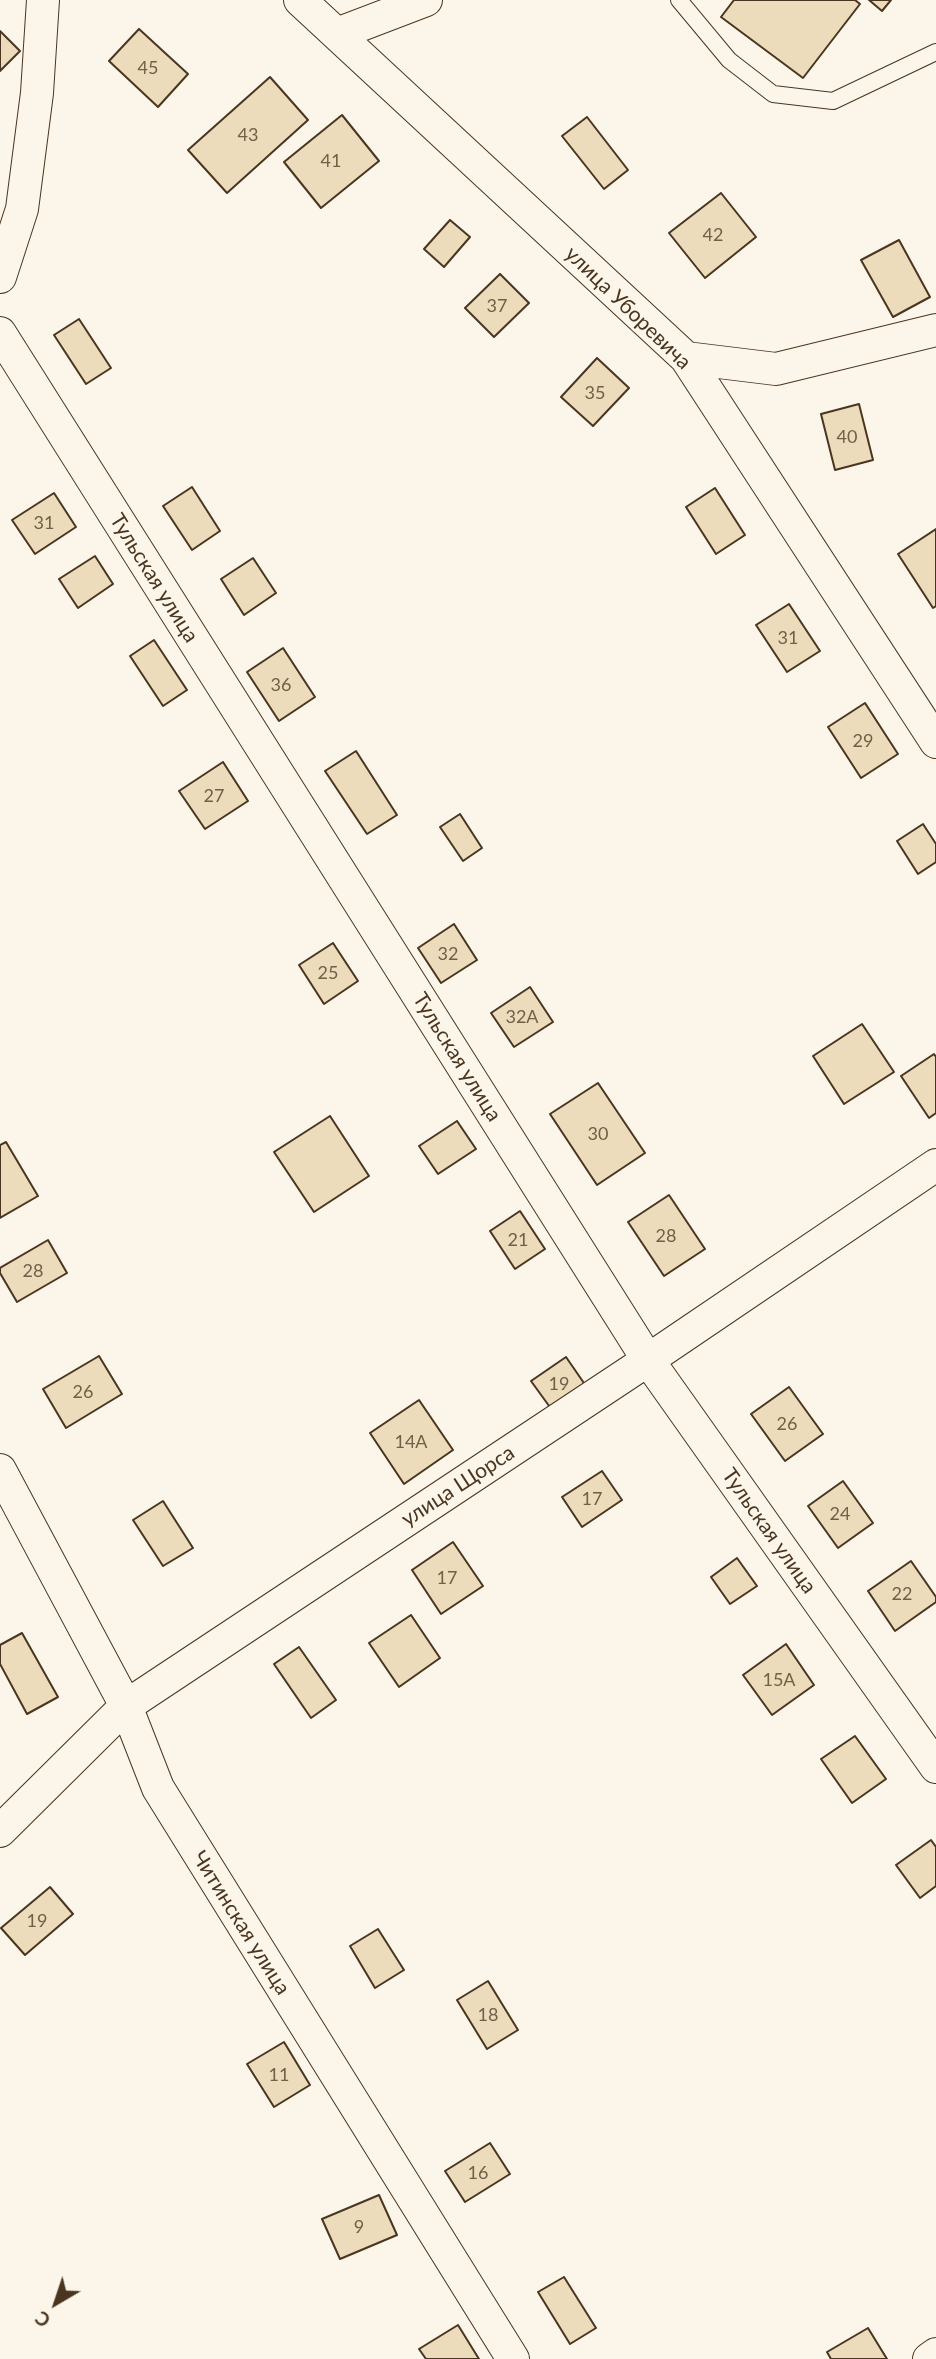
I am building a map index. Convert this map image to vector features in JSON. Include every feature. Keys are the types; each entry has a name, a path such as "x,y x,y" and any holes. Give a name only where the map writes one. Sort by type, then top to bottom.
{"street":[{"path":"0,277 22,209 37,93 43,0"},
{"name":"улица Уборевича","path":"300,0 686,358 936,742"},
{"path":"337,34 425,0"},
{"path":"686,358 776,369 936,330"},
{"name":"Тульская улица","path":"0,333 648,1360 936,1767"},
{"name":"улица Щорса","path":"0,1831 125,1706 648,1360 936,1165"},
{"name":"Читинская улица","path":"0,1470 125,1706 158,1788 513,2359"},
{"path":"929,2359 936,2354"}],"lane":[{"path":"679,0 729,60 773,94 833,101 936,52"}],"building":[{"path":"734,0 855,0 860,4 803,78 721,17"},
{"path":"869,0 891,0 882,11"},
{"path":"139,29 188,74 158,107 109,61"},
{"path":"0,31 20,51 0,71"},
{"path":"270,77 308,120 227,193 188,150"},
{"path":"342,115 379,161 321,208 284,162"},
{"path":"587,117 628,170 604,189 562,136"},
{"path":"721,193 756,237 705,278 669,233"},
{"path":"450,220 470,237 444,267 424,249"},
{"path":"899,240 930,297 893,317 861,260"},
{"path":"500,274 529,303 494,337 465,308"},
{"path":"79,319 111,368 86,384 54,335"},
{"path":"597,358 629,388 593,426 561,397"},
{"path":"859,404 873,460 835,470 821,414"},
{"path":"192,487 220,531 192,550 163,506"},
{"path":"715,488 745,535 716,554 686,507"},
{"path":"54,493 76,527 35,554 12,520"},
{"path":"936,529 936,606 933,608 898,554"},
{"path":"95,556 113,584 78,608 59,579"},
{"path":"253,558 276,593 244,615 221,579"},
{"path":"789,604 820,651 787,672 756,625"},
{"path":"154,640 187,690 163,706 130,656"},
{"path":"283,648 315,697 279,721 247,672"},
{"path":"865,703 898,754 861,778 828,727"},
{"path":"356,751 397,815 367,834 325,771"},
{"path":"223,762 248,801 205,829 179,791"},
{"path":"460,814 482,848 463,861 440,827"},
{"path":"923,824 936,844 936,862 918,874 897,841"},
{"path":"454,924 477,960 441,983 418,948"},
{"path":"333,943 358,981 324,1004 299,965"},
{"path":"530,987 553,1022 514,1047 491,1013"},
{"path":"862,1024 894,1072 844,1104 813,1056"},
{"path":"934,1054 936,1113 929,1118 901,1076"},
{"path":"598,1083 645,1153 597,1185 550,1114"},
{"path":"330,1116 369,1176 314,1212 274,1152"},
{"path":"457,1121 476,1149 438,1174 419,1146"},
{"path":"6,1142 38,1196 0,1218 0,1145"},
{"path":"669,1195 705,1249 664,1276 628,1222"},
{"path":"520,1211 545,1249 515,1269 490,1231"},
{"path":"48,1240 67,1273 17,1302 0,1273 0,1268"},
{"path":"99,1356 122,1394 66,1428 43,1389"},
{"path":"566,1357 586,1386 552,1410 531,1381"},
{"path":"789,1387 823,1434 785,1461 751,1414"},
{"path":"419,1400 453,1450 404,1484 370,1433"},
{"path":"602,1471 622,1500 582,1527 562,1497"},
{"path":"843,1481 873,1523 838,1548 808,1506"},
{"path":"163,1501 193,1548 163,1566 133,1520"},
{"path":"453,1542 483,1586 441,1614 412,1570"},
{"path":"737,1558 757,1586 730,1604 711,1577"},
{"path":"911,1561 936,1597 936,1602 895,1631 868,1591"},
{"path":"411,1615 440,1658 399,1687 369,1643"},
{"path":"22,1633 58,1697 27,1714 0,1664 0,1645"},
{"path":"786,1644 814,1685 772,1715 743,1675"},
{"path":"299,1647 336,1700 311,1718 274,1664"},
{"path":"855,1736 886,1779 852,1803 821,1759"},
{"path":"931,1840 936,1847 936,1886 920,1898 896,1865"},
{"path":"50,1887 73,1914 25,1955 1,1928"},
{"path":"378,1929 404,1970 375,1988 350,1946"},
{"path":"488,1981 518,2030 487,2049 457,2000"},
{"path":"284,2042 310,2085 274,2107 247,2064"},
{"path":"490,2143 510,2174 465,2202 445,2171"},
{"path":"379,2195 397,2235 340,2259 322,2219"},
{"path":"564,2277 596,2328 570,2344 538,2292"},
{"path":"458,2325 479,2359 426,2359 419,2349"},
{"path":"868,2328 887,2359 831,2359 827,2352"}]}
